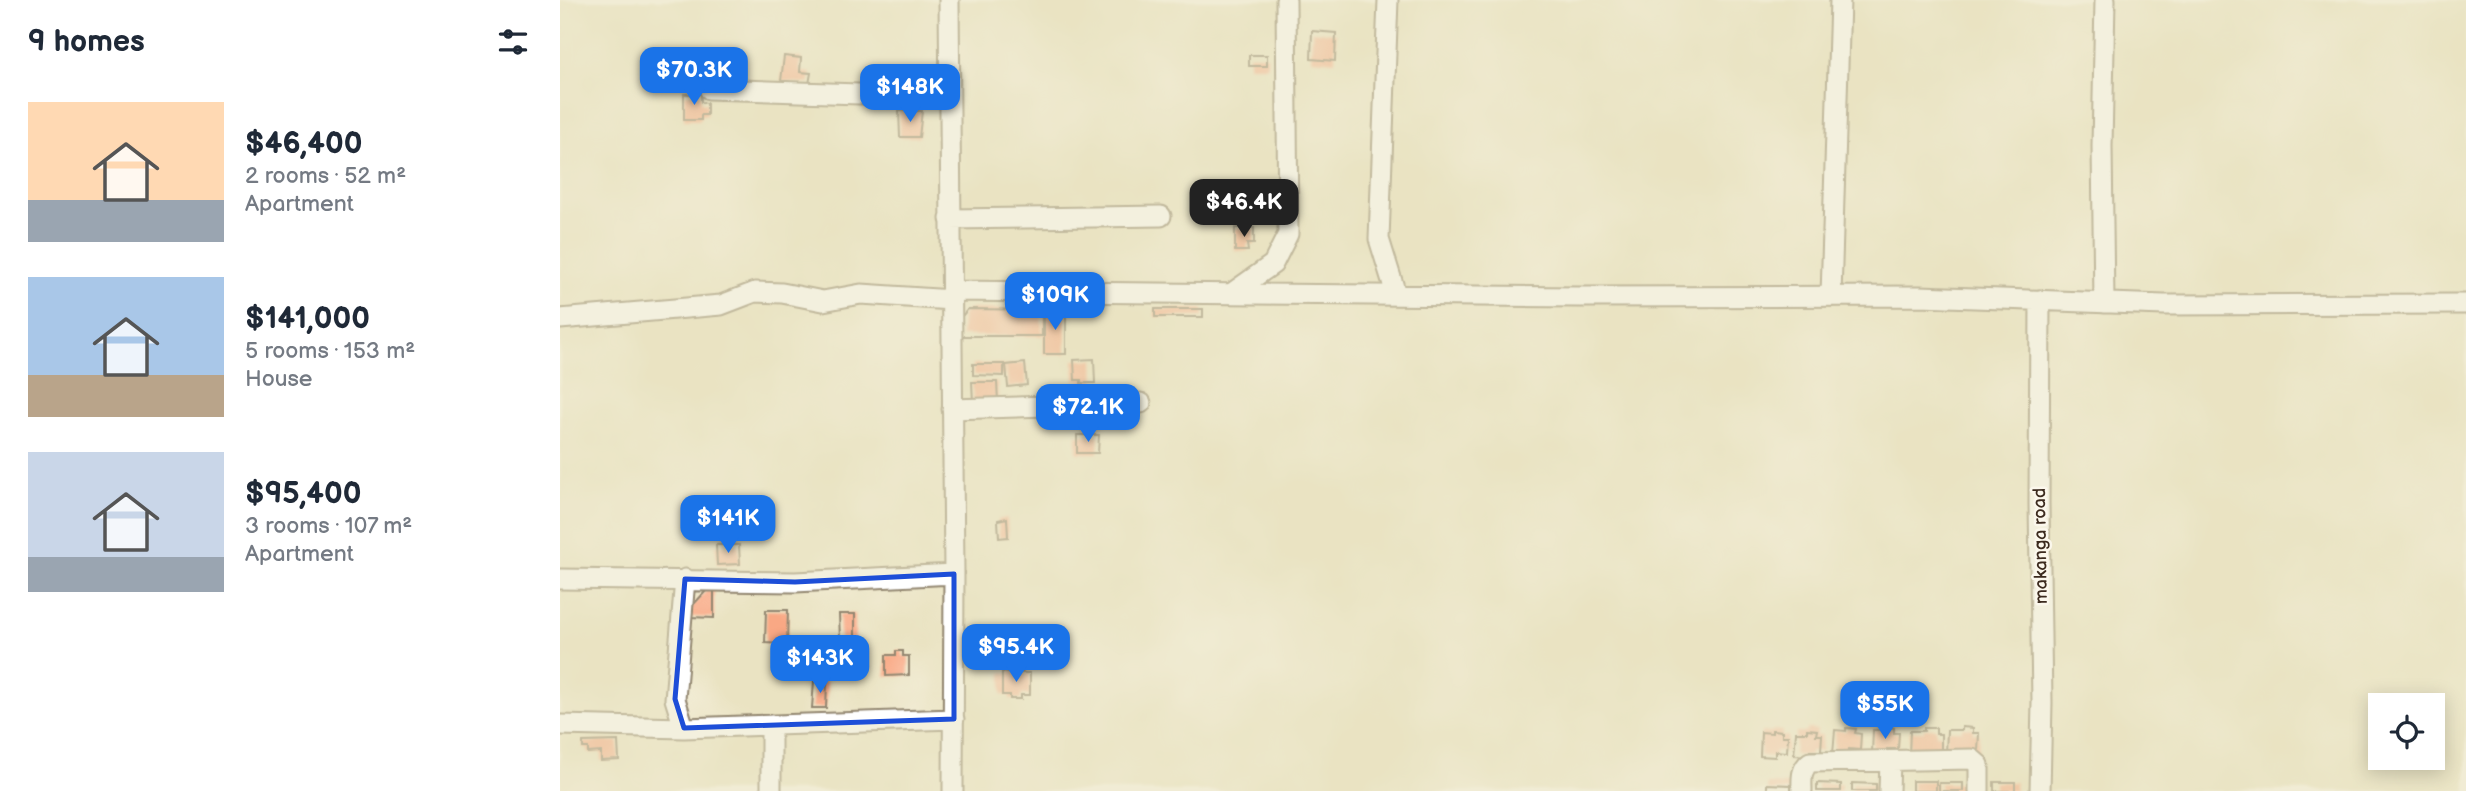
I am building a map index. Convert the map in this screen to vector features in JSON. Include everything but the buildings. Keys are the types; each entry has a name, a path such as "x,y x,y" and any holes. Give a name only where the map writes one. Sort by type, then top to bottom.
{"street":[{"path":"949,0 953,791"},
{"path":"1232,293 1273,264 1288,234 1286,0"},
{"path":"1388,0 1379,239 1396,294"},
{"path":"1831,296 1840,0"},
{"path":"2104,303 2102,146 2105,0"},
{"path":"709,89 949,97"},
{"path":"950,219 1161,216"},
{"path":"560,319 721,305 755,292 782,293 823,301 861,294 951,296 1232,293 1580,297 1920,296 2164,305 2466,304"},
{"name":"makanga road","path":"2040,300 2040,791"},
{"path":"953,410 1141,403"},
{"path":"560,579 794,582 954,574"},
{"path":"684,728 676,699 685,579"},
{"path":"560,724 684,728 954,719"},
{"path":"771,725 771,791"},
{"path":"1802,791 1802,772 1804,766 1810,762 1972,759 1979,765 1979,791"},
{"path":"1889,791 1890,761"}],"highlighted area":[{"path":"954,574 954,719 684,728 675,699 685,579 795,582"}]}
